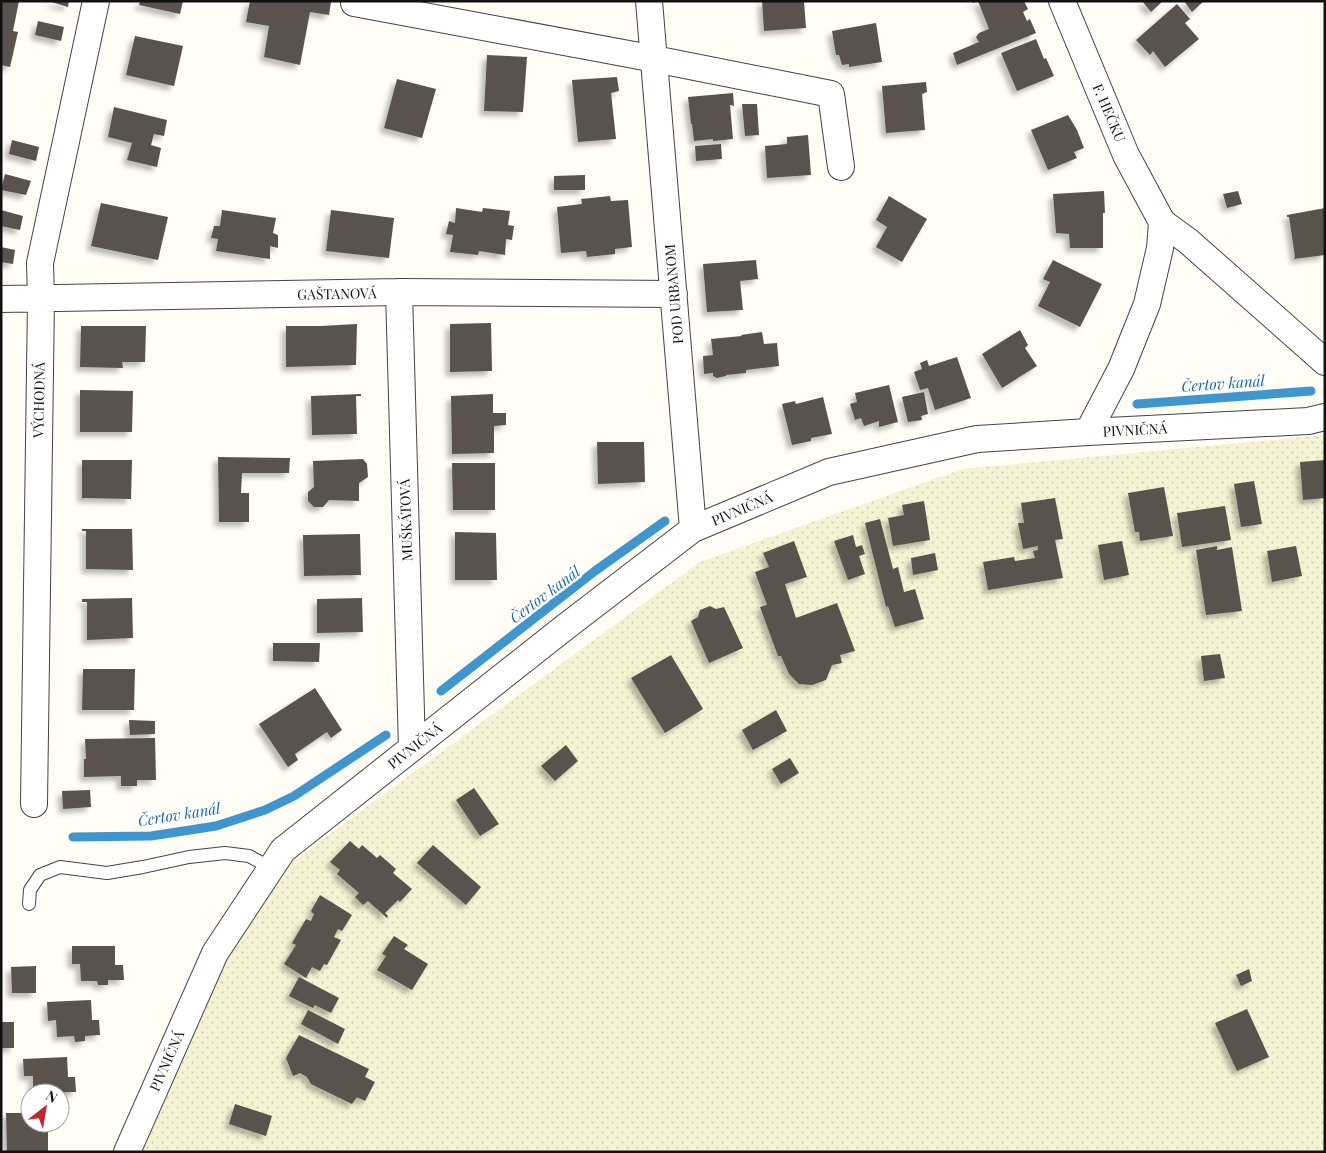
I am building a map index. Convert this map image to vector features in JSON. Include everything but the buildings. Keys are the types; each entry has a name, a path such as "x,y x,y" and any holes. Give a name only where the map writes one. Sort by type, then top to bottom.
{"street":[{"name":"VÝCHODNÁ","path":"34,804 40,263 96,1"},
{"name":"POD URBANOM","path":"649,1 693,529"},
{"name":"F. HEČKU","path":"1062,1 1126,154 1162,222 1188,241 1325,362"},
{"path":"354,2 831,94 841,167"},
{"path":"1088,432 1121,369 1147,304 1160,248 1162,222"},
{"name":"GAŠTANOVÁ","path":"1,299 399,292 674,294"},
{"name":"MUŠKÁTOVÁ","path":"399,292 412,748"},
{"name":"PIVNIČNÁ","path":"127,1152 215,953 283,850 564,628 693,529 829,472 977,439 1308,420 1325,417"}],"lane":[{"path":"29,904 30,890 40,875 60,867 107,873 189,857 225,853 249,856 271,868"}],"shaded area":[{"path":"1325,435 1325,1152 138,1152 220,962 293,861 700,562 962,469"}],"waterway":[{"name":"Čertov kanál","path":"1137,404 1311,391"},
{"name":"Čertov kanál","path":"441,691 595,571 665,521"},
{"name":"Čertov kanál","path":"73,837 151,836 216,826 265,810 294,796 386,735"}]}
